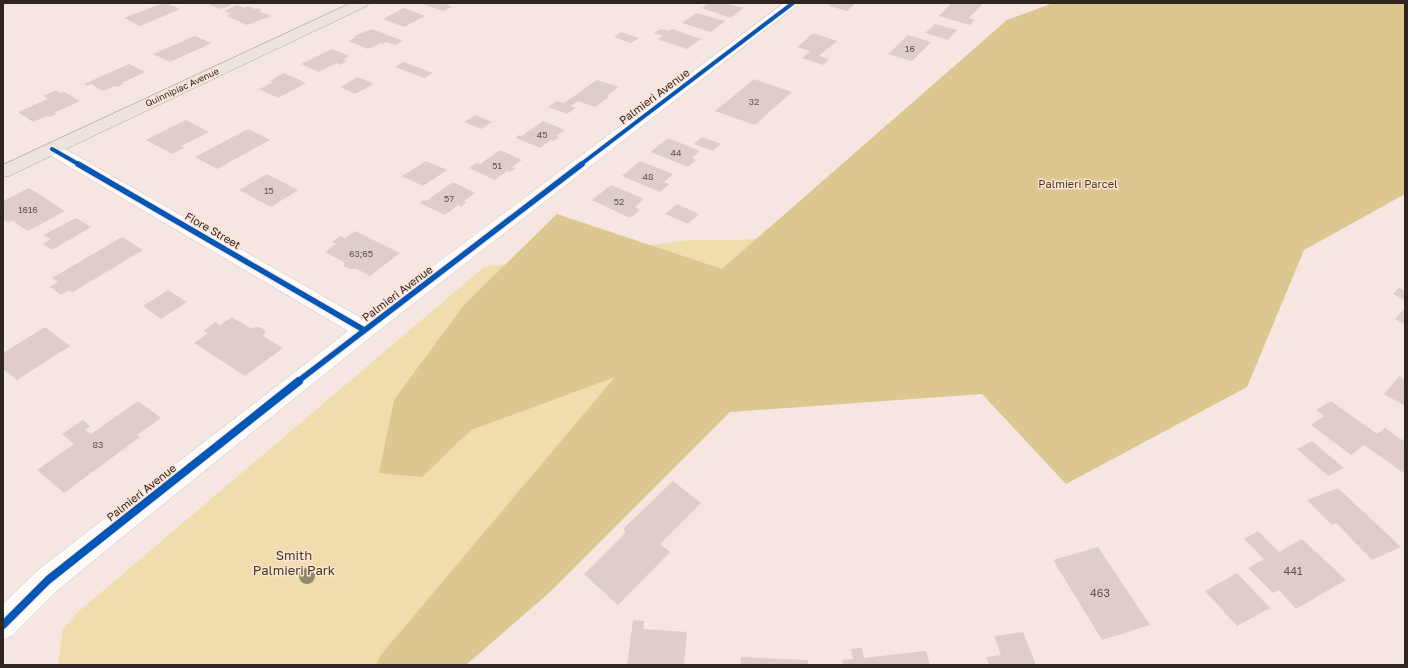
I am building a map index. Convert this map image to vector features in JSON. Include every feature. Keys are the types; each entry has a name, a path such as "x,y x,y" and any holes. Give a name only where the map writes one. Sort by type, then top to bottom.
{"main road":[{"name":"Quinnipiac Avenue","path":"3,172 362,3"}],"street":[{"name":"Palmieri Avenue","path":"3,625 48,580 364,330 793,3"},
{"name":"Fiore Street","path":"52,149 364,330"}],"green space":[{"name":"Palmieri Parcel","path":"1053,3 1405,3 1405,194 1304,250 1247,387 1066,484 982,394 730,412 550,592 466,665 376,665 380,656 615,377 471,430 422,477 379,473 394,400 464,305 557,214 722,269 1007,20"},
{"name":"Smith Palmieri Park","path":"789,235 721,406 453,665 58,665 63,629 78,612 484,267 689,240 742,240"}],"building":[{"path":"163,3 180,9 140,26 124,18"},
{"path":"213,3 228,3 232,5 221,9 210,5"},
{"path":"420,3 451,3 447,5 452,7 443,11"},
{"path":"709,3 725,3 743,8 731,18 702,8"},
{"path":"832,3 856,3 847,11 829,6"},
{"path":"952,3 982,3 982,5 969,18 975,20 970,25 939,16"},
{"path":"237,5 244,8 248,6 255,9 258,8 262,10 259,11 271,16 247,25 226,16 231,14 224,11"},
{"path":"404,8 425,16 404,27 383,19"},
{"path":"696,13 725,21 711,32 682,23"},
{"path":"935,24 957,30 948,40 925,33"},
{"path":"372,29 403,41 395,45 386,42 383,44 381,43 368,49 348,41 356,37 354,36"},
{"path":"661,29 669,31 672,29 701,39 687,49 657,39 663,36 654,33"},
{"path":"621,32 639,38 631,43 614,37"},
{"path":"813,33 837,41 819,56 829,59 823,65 802,58 810,51 797,47"},
{"path":"908,35 931,42 912,61 888,54"},
{"path":"195,36 212,43 170,62 153,54"},
{"path":"332,49 349,56 343,60 347,61 340,65 336,63 319,72 301,64"},
{"path":"404,62 433,73 424,78 395,67"},
{"path":"129,64 145,72 117,87 115,86 103,91 91,84 87,86 84,84"},
{"path":"284,73 306,83 278,98 259,89 274,82 270,81"},
{"path":"358,77 374,84 355,94 340,87"},
{"path":"754,79 792,92 755,125 715,111"},
{"path":"597,80 619,87 607,96 609,97 595,107 578,101 571,106 576,108 567,114 548,107 557,101 564,103"},
{"path":"56,90 61,93 64,92 80,101 54,113 56,114 33,122 18,112 48,99 43,96"},
{"path":"475,115 492,122 481,129 464,122"},
{"path":"186,120 209,132 181,146 185,148 172,154 146,140"},
{"path":"543,121 565,130 556,136 559,137 554,141 551,140 540,148 516,138 519,135 522,136"},
{"path":"248,129 270,140 217,169 195,157"},
{"path":"702,137 721,144 713,151 694,144"},
{"path":"668,138 700,151 692,158 696,160 688,167 651,152"},
{"path":"500,150 522,160 512,167 516,168 510,172 507,171 495,180 469,168 477,163 480,164"},
{"path":"426,161 447,170 423,186 402,176"},
{"path":"640,161 673,174 664,182 669,184 660,192 622,176"},
{"path":"267,174 298,190 271,207 239,190"},
{"path":"453,182 475,193 464,201 467,202 461,207 458,205 445,215 420,203 424,200 426,201"},
{"path":"611,185 644,199 635,207 640,210 630,218 592,200"},
{"path":"29,188 65,211 28,231 13,221 7,222 3,219 5,215 3,214 3,201"},
{"path":"677,204 699,214 688,224 665,214"},
{"path":"76,218 91,227 52,250 43,244 51,239 43,235"},
{"path":"355,231 400,253 370,276 357,269 350,269 344,266 344,262 325,252 336,244 332,242 340,236 345,238"},
{"path":"122,237 143,250 73,292 69,290 61,295 50,287 58,282 52,278"},
{"path":"1399,288 1405,291 1405,300 1393,294"},
{"path":"168,290 187,302 161,319 143,306"},
{"path":"1403,310 1405,311 1405,324 1395,319"},
{"path":"232,317 250,328 260,327 266,331 263,336 283,348 245,376 194,343 208,333 204,331 215,322 220,325"},
{"path":"45,327 70,346 17,380 3,369 3,353"},
{"path":"1399,376 1405,380 1405,406 1384,394"},
{"path":"138,401 161,418 137,435 140,437 64,493 37,470 74,444 62,434 83,420 90,426 85,430 91,434"},
{"path":"1331,401 1377,434 1385,428 1405,442 1405,474 1364,445 1351,455 1311,425 1324,416 1316,410"},
{"path":"1312,441 1344,468 1328,476 1297,449"},
{"path":"673,481 701,503 660,544 670,552 618,605 584,574 625,533 624,528"},
{"path":"1338,488 1401,547 1372,560 1336,523 1332,525 1307,500"},
{"path":"1258,531 1279,552 1302,539 1346,580 1296,609 1279,590 1273,593 1248,568 1264,559 1244,539"},
{"path":"1098,547 1150,625 1102,640 1053,560"},
{"path":"1237,573 1270,608 1237,626 1205,591"},
{"path":"633,620 644,621 643,629 687,632 684,665 627,665"},
{"path":"1023,632 1036,665 989,665 986,657 1001,655 994,636"},
{"path":"862,648 864,658 926,651 930,665 843,665 842,660 853,659 851,649"},
{"path":"741,657 808,660 808,665 741,665"}],"cycle path":[{"path":"3,625 48,580 116,525 364,330 793,3"},
{"path":"52,149 364,330"}]}
